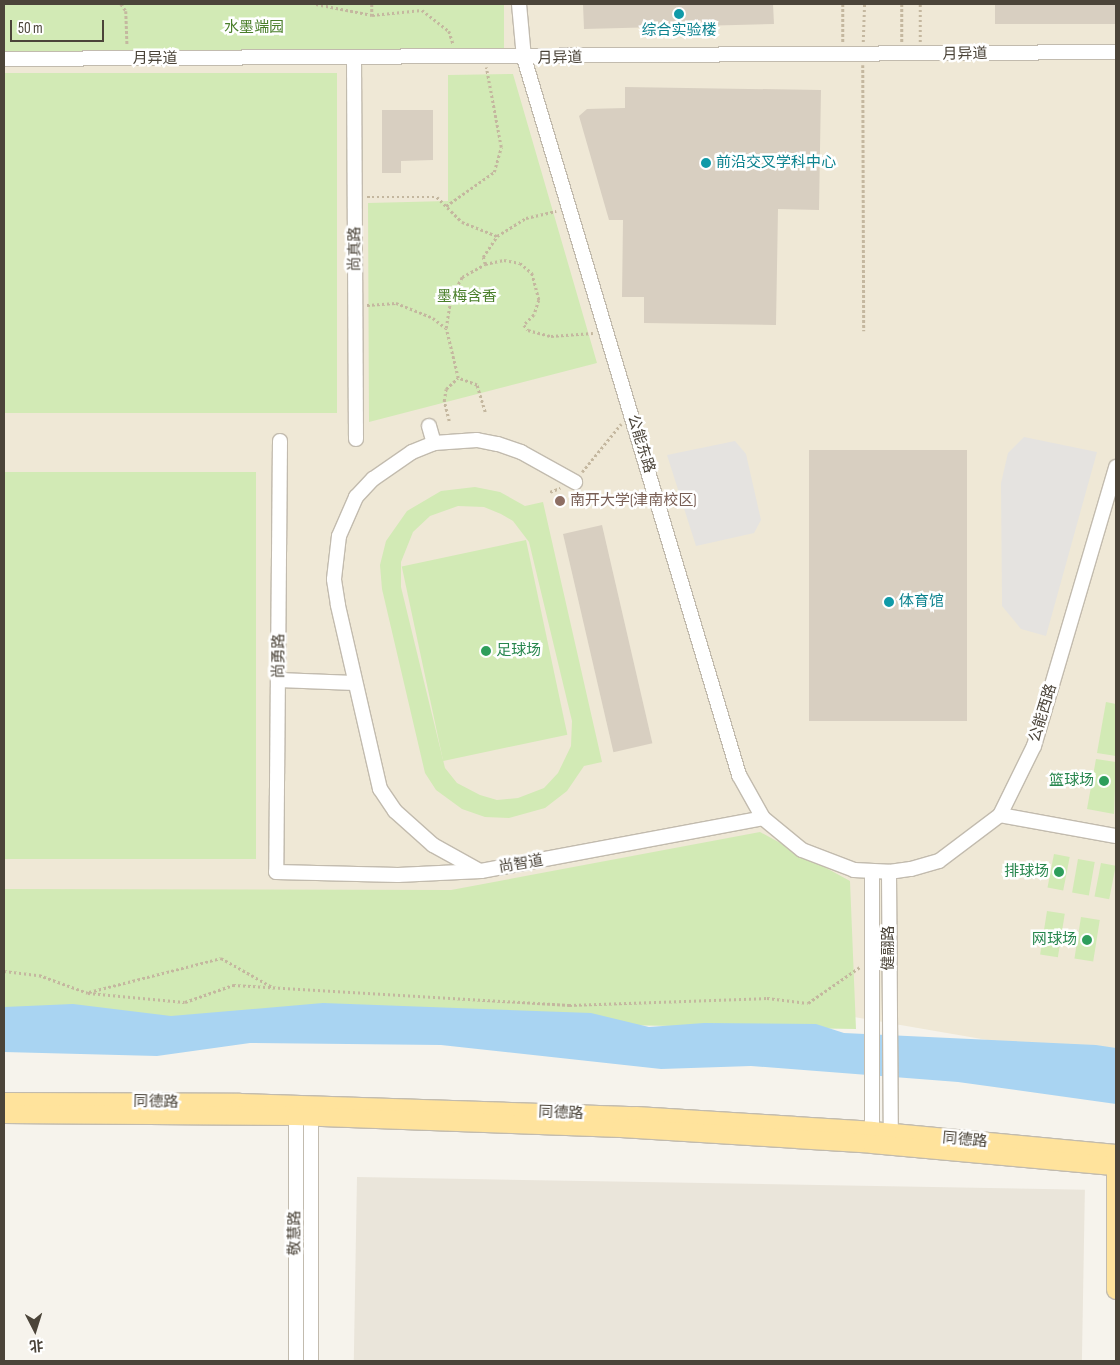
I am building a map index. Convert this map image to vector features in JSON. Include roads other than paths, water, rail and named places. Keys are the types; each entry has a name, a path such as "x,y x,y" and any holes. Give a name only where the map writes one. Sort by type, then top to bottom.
{"main road":[{"name":"同德路","path":"4,1102 303,1111 621,1128 872,1138 1116,1160"},
{"name":"同德路","path":"4,1114 303,1111"},
{"path":"1116,1160 1116,1290"}],"street":[{"name":"公能东路","path":"519,4 524,58 739,775 762,818 802,850 854,870 872,872"},
{"name":"月异道","path":"4,59 524,58 1116,52"},
{"name":"尚真路","path":"354,59 356,439"},
{"path":"429,426 434,443"},
{"path":"480,871 433,845 395,811 380,789 354,683 334,579 339,536 356,497 373,479 405,456 434,443 477,440 498,444 521,452 575,482"},
{"name":"尚勇路","path":"276,872 280,441"},
{"name":"公能西路","path":"872,872 889,872 939,861 1000,815 1034,746 1116,467"},
{"path":"279,680 354,683"},
{"path":"1000,815 1116,836"},
{"name":"尚智道","path":"276,872 398,875 480,871 762,818"},
{"name":"健翮路","path":"872,872 872,1138"},
{"name":"健翮路","path":"889,872 891,1140"},
{"name":"敬慧路","path":"296,1361 303,1111"},
{"name":"敬慧路","path":"303,1111 311,1361"}],"water":[{"path":"323,1003 591,1013 649,1027 704,1023 816,1024 844,1033 1096,1045 1116,1048 1116,1104 958,1082 751,1066 661,1069 441,1045 250,1043 157,1056 4,1052 4,1007 73,1004 171,1016"}],"place":[{"name":"综合实验楼","path":"679,14"},
{"name":"前沿交叉学科中心","path":"706,163"},
{"name":"南开大学(津南校区)","path":"560,501"},
{"name":"体育馆","path":"889,602"},
{"name":"足球场","path":"486,651"},
{"name":"篮球场","path":"1104,781"},
{"name":"排球场","path":"1059,872"},
{"name":"网球场","path":"1087,940"}],"park label":[{"name":"水墨端园","path":"254,28"},
{"name":"墨梅含香","path":"467,297"}]}
